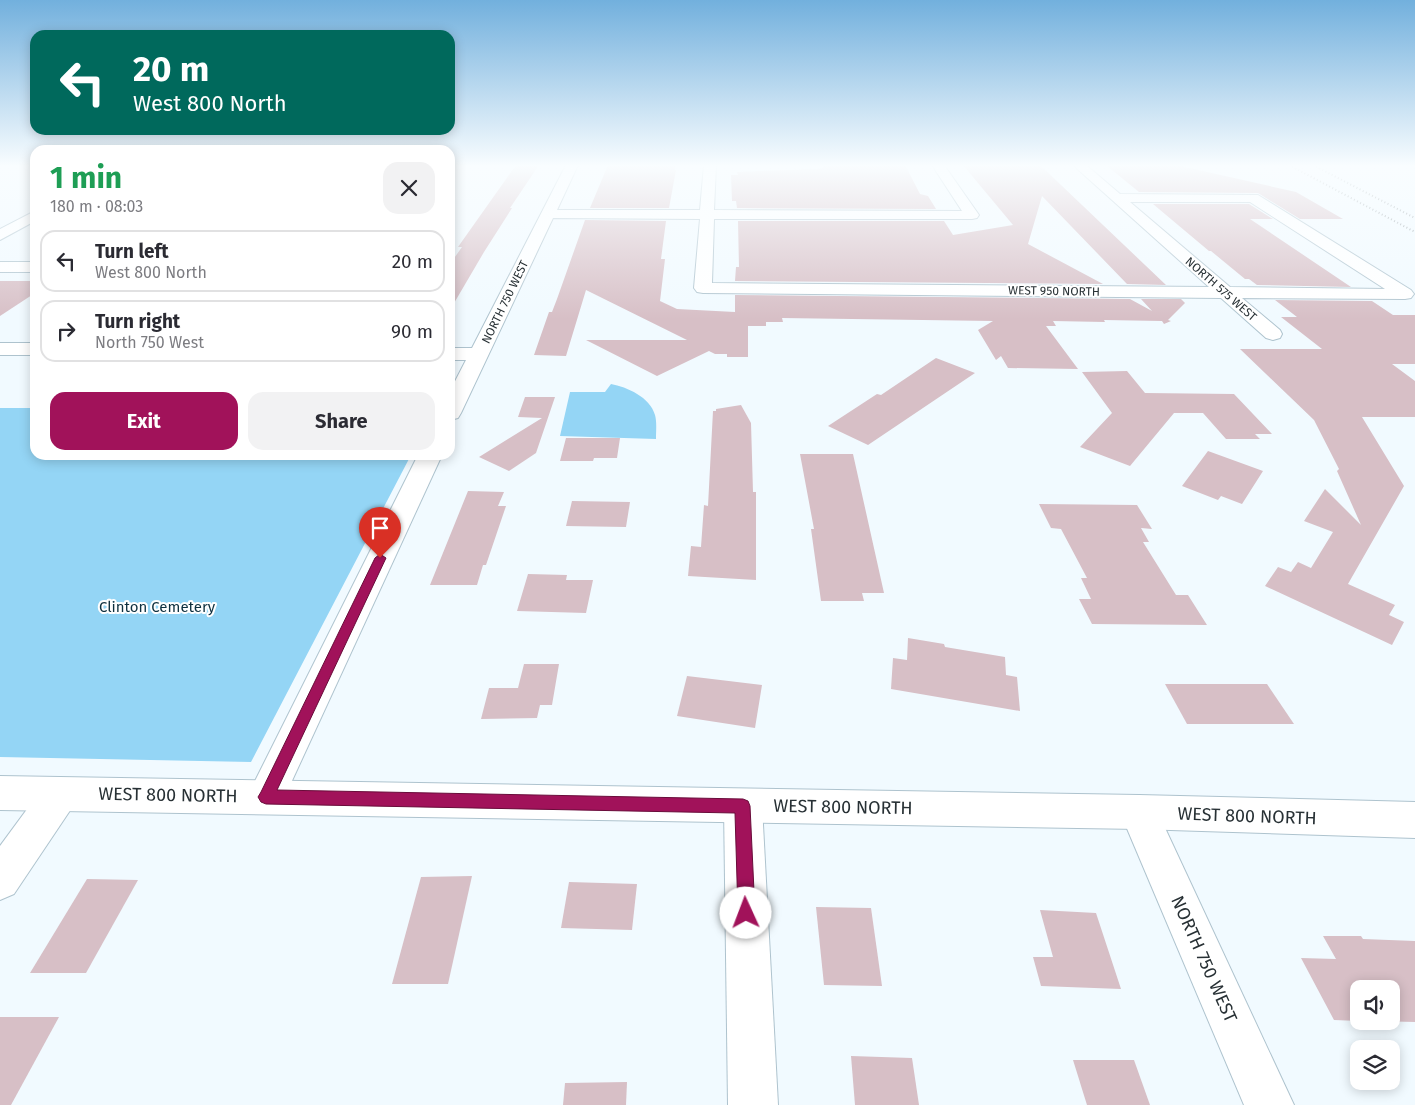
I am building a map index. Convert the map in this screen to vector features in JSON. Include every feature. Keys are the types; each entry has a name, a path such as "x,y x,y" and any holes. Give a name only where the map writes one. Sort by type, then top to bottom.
{"street":[{"name":"NORTH 750 WEST","path":"455,403 547,217"},
{"name":"WEST 950 NORTH","path":"708,217 703,288 1405,294 1282,217"},
{"name":"NORTH 575 WEST","path":"1138,217 1273,334"},
{"path":"0,235 30,218"},
{"path":"0,267 30,267"},
{"path":"0,349 30,349"},
{"path":"455,354 479,354"},
{"path":"266,797 428,460"},
{"name":"WEST 800 NORTH","path":"0,793 1139,812 1415,820"},
{"path":"0,880 60,794"},
{"path":"743,806 753,1105"},
{"name":"NORTH 750 WEST","path":"1139,812 1269,1105"}],"green space":[{"path":"611,384 631,390 648,403 656,418 656,439 560,436 570,392 605,392"},
{"name":"Clinton Cemetery","path":"0,408 30,408 30,460 408,460 251,762 0,757"}],"building":[{"path":"480,217 507,217 455,301 455,257 462,247 458,247"},
{"path":"1006,217 1036,217 1028,244 1103,284 735,281 736,267 739,267 738,221 944,221 953,235 1013,225"},
{"path":"1062,217 1094,217 1166,285 1127,284"},
{"path":"1168,217 1269,217 1273,219 1250,219 1351,287 1257,285 1249,279 1245,279"},
{"path":"1296,217 1339,217 1343,219 1300,219"},
{"path":"585,220 666,221 661,259 665,259 660,301 677,309 735,312 735,295 1130,299 1152,311 1141,299 1181,299 1185,303 1168,320 1171,321 1164,324 1162,321 1053,321 1056,326 1046,326 1078,369 1008,368 1001,356 996,360 978,330 993,321 782,318 783,322 766,322 766,326 748,326 748,357 727,357 727,354 715,354 709,351 657,376 586,340 687,340 586,290 566,356 534,355 549,312 552,312 557,299"},
{"path":"0,281 30,281 30,296 0,316"},
{"path":"1275,300 1372,301 1393,315 1415,315 1415,364 1392,364 1415,381 1415,417 1362,417 1404,486 1348,584 1395,605 1389,615 1404,622 1392,645 1265,586 1278,567 1291,572 1298,562 1311,568 1333,532 1304,521 1325,489 1361,525 1337,471 1339,469 1314,420 1240,349 1322,349 1281,317 1297,317"},
{"path":"936,358 975,373 868,445 828,426 877,394 881,395"},
{"path":"1127,371 1145,393 1234,394 1272,434 1255,434 1260,439 1226,439 1203,413 1174,413 1130,466 1080,447 1112,413 1082,372"},
{"path":"525,397 555,397 536,453 509,471 479,457 542,418 518,417"},
{"path":"741,405 751,423 753,492 756,492 756,580 688,576 691,546 701,547 704,505 708,506 713,411"},
{"path":"566,438 620,438 617,458 594,458 593,461 560,461"},
{"path":"1208,451 1263,471 1242,504 1221,496 1218,500 1182,486"},
{"path":"800,454 853,454 884,593 862,593 864,601 821,601 811,529 814,529"},
{"path":"468,491 504,492 498,506 506,506 486,565 483,565 477,585 430,585"},
{"path":"572,501 630,502 626,527 566,526"},
{"path":"1039,504 1137,505 1152,529 1141,528 1149,542 1143,542 1176,595 1188,595 1207,625 1092,624 1079,599 1091,599 1081,578 1087,578 1061,529 1051,528"},
{"path":"528,574 567,575 566,580 593,580 586,613 517,611"},
{"path":"908,638 944,644 945,647 1005,657 1006,675 1017,677 1020,711 891,689 893,658 907,660"},
{"path":"524,664 559,664 552,705 540,705 537,718 481,719 489,688 518,688"},
{"path":"687,676 762,685 755,728 677,716"},
{"path":"1165,684 1267,684 1294,724 1187,724"},
{"path":"472,876 448,984 392,984 421,877"},
{"path":"87,879 138,880 86,973 30,973"},
{"path":"569,882 637,884 632,930 561,928"},
{"path":"816,907 871,908 882,986 824,985"},
{"path":"1040,910 1096,913 1121,989 1041,986 1033,957 1053,957"},
{"path":"1323,936 1361,936 1363,939 1415,941 1415,1022 1400,1022 1400,980 1350,980 1350,1021 1334,1020 1301,958 1336,959"},
{"path":"0,1017 59,1017 11,1105 0,1105"},
{"path":"851,1056 912,1058 919,1105 855,1105"},
{"path":"1073,1060 1134,1060 1150,1105 1087,1105"},
{"path":"627,1082 626,1105 563,1105 565,1083"}],"railway":[{"path":"1386,217 1415,232"}],"route":[{"path":"380,558 266,797 743,806 746,913"}]}
